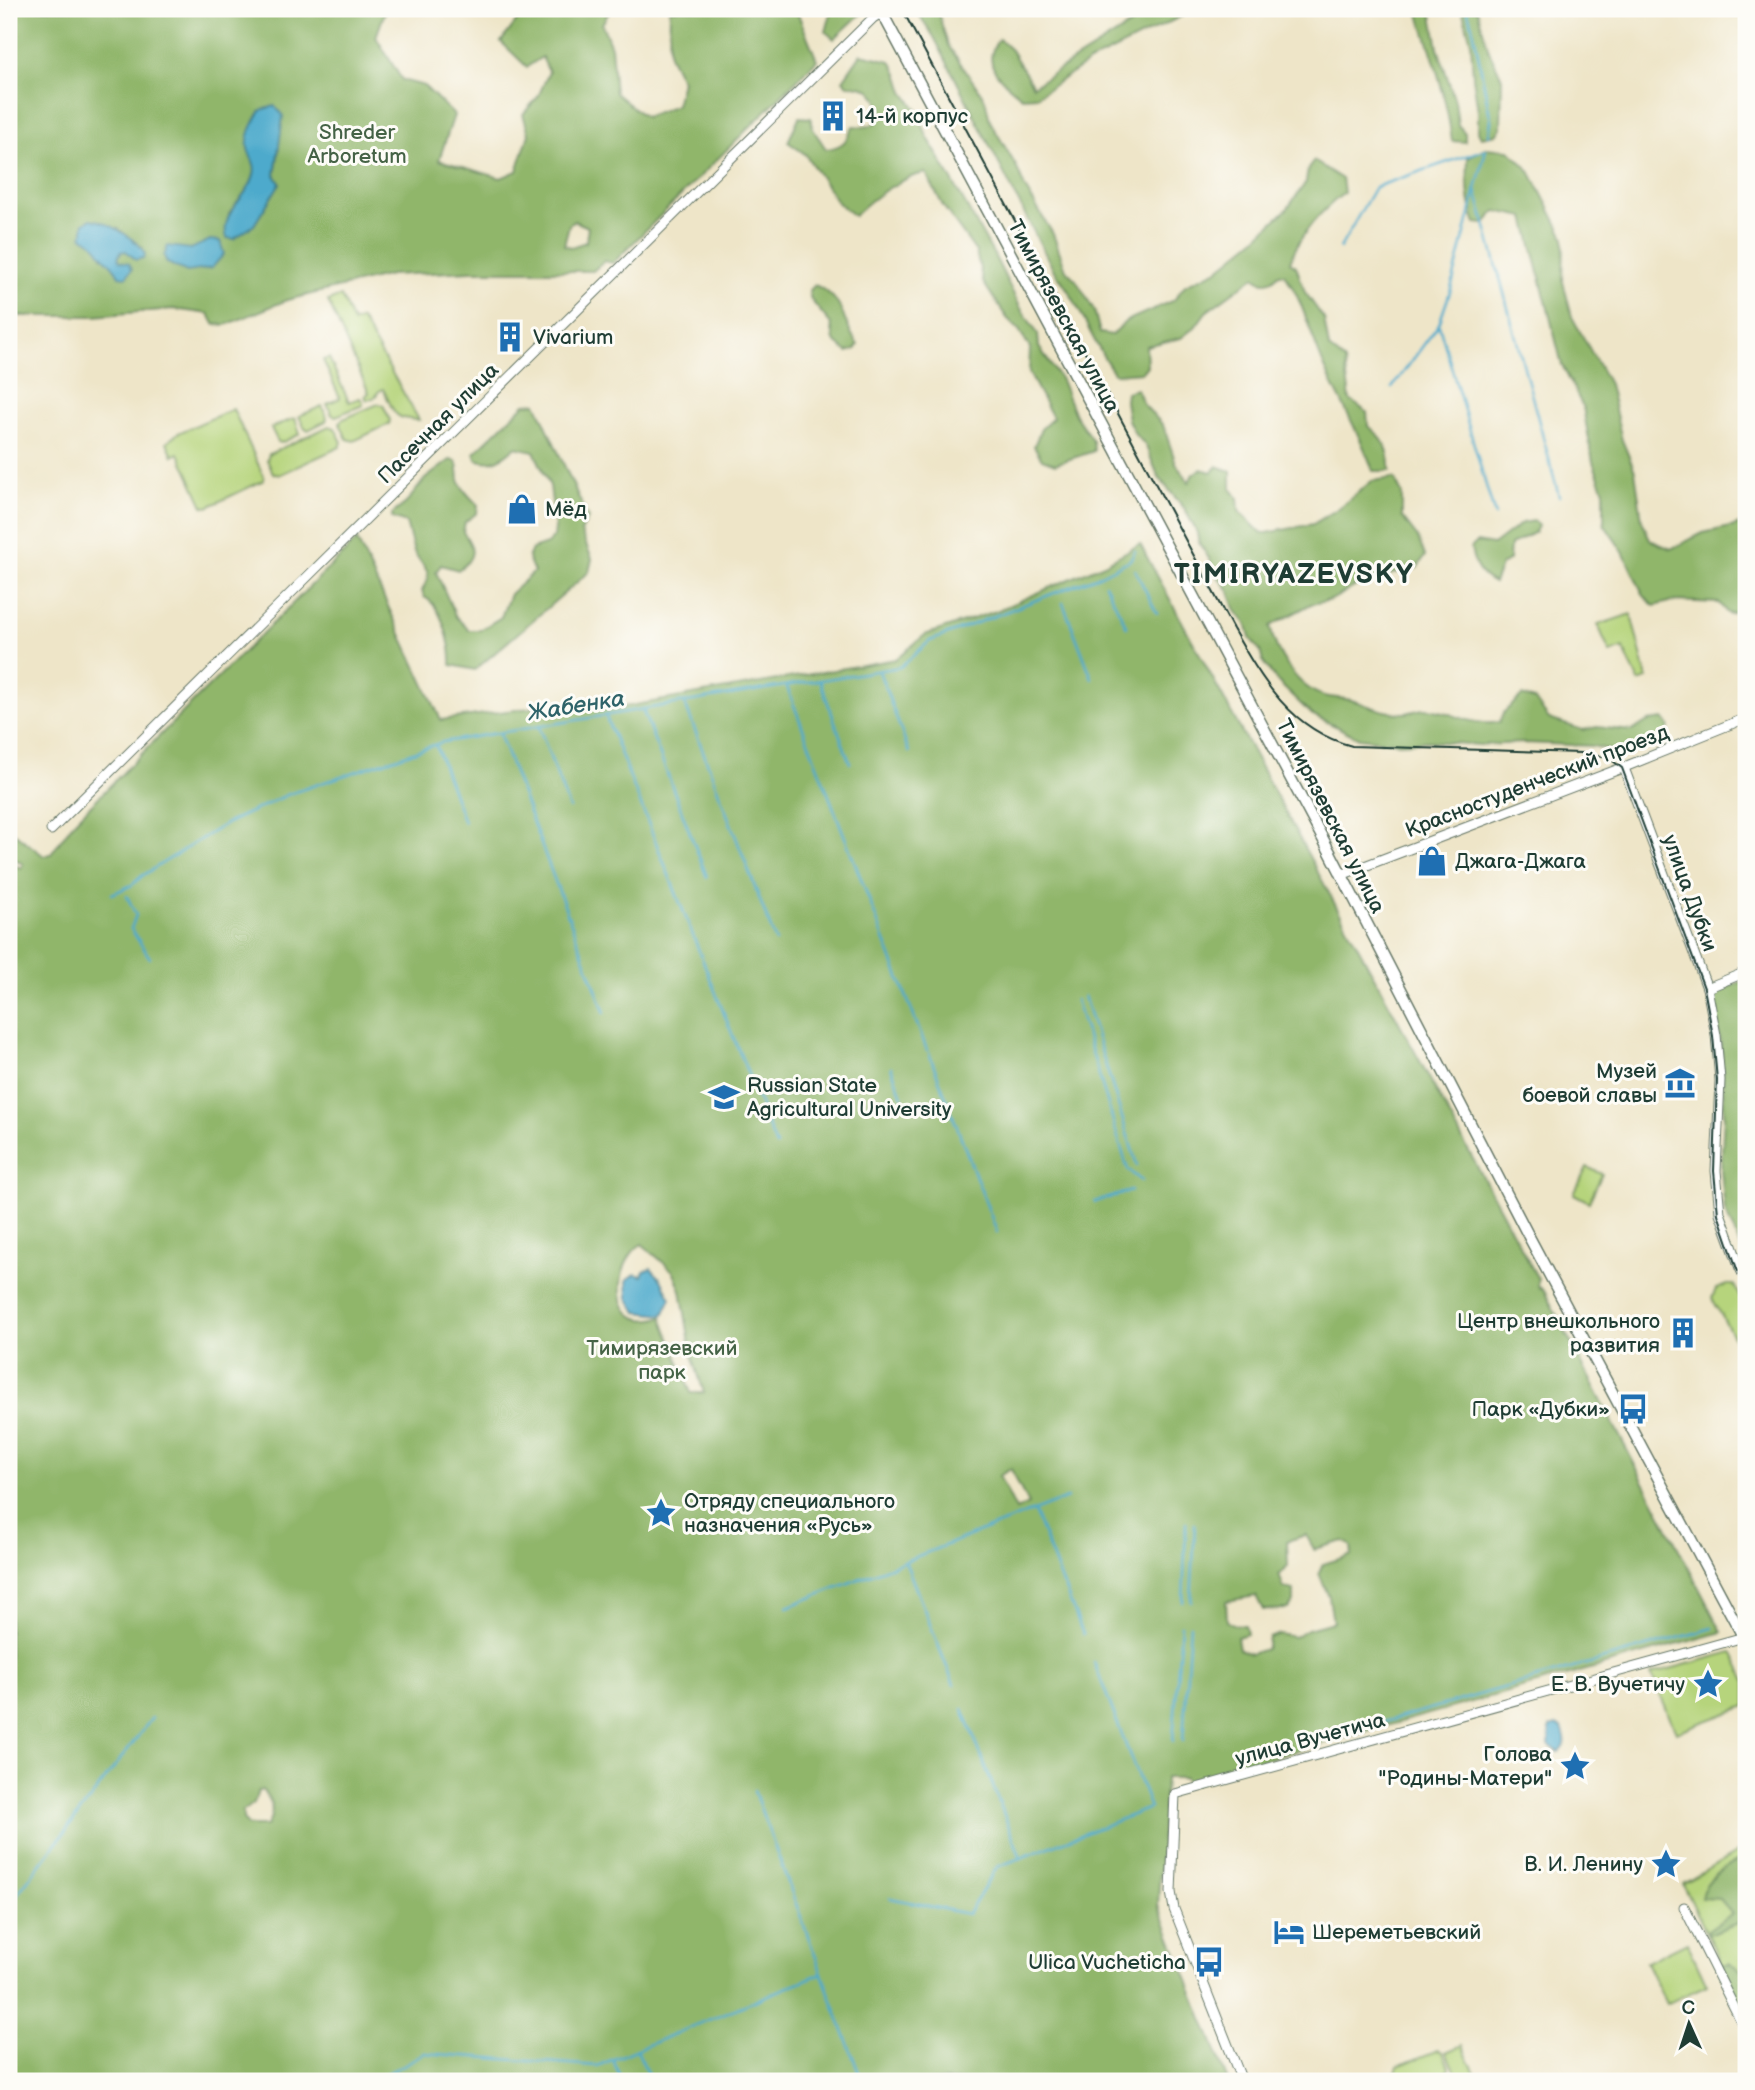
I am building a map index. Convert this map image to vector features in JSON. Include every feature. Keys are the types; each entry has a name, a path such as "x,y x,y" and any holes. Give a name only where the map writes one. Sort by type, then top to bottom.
{"main road":[{"name":"Тимирязевская улица","path":"883,10 1532,1242 1745,1639"}],"street":[{"name":"Пасечная улица","path":"51,830 883,10"},
{"name":"Красностуденческий проезд","path":"1341,875 1624,768 1746,718"},
{"name":"улица Дубки","path":"1624,768 1707,988 1716,1035 1720,1080 1716,1171 1720,1213 1746,1280"},
{"path":"1707,988 1746,972"},
{"name":"улица Вучетича","path":"1242,2081 1174,1909 1171,1892 1175,1794 1745,1639"},
{"path":"1684,1907 1746,2031"}],"green space":[{"name":"Shreder Arboretum","path":"10,9 386,9 376,37 402,80 424,86 454,115 439,160 501,178 517,171 529,134 523,114 538,97 549,72 542,57 527,67 501,42 522,14 520,9 611,9 602,24 611,47 615,93 645,117 676,105 682,81 669,55 670,9 796,9 817,60 613,263 604,261 593,271 471,271 390,275 287,300 226,325 214,324 209,314 173,309 94,316 9,316","holes":["279,148 275,175 280,183 254,225 229,214 253,181 256,165 248,149","574,221 588,227 586,242 571,247 564,245 569,225","117,228 142,247 121,252 118,257 120,261 114,265 102,256 97,244"]},
{"path":"832,9 864,11 834,39 826,32"},
{"path":"937,9 948,45 985,99 990,121 1053,234 1066,270 1076,280 1094,310 1100,333 1112,335 1126,321 1174,300 1185,285 1216,271 1287,209 1306,182 1308,169 1314,161 1342,179 1344,193 1312,224 1299,242 1290,262 1296,266 1305,292 1324,319 1329,348 1345,361 1350,400 1367,412 1368,426 1385,445 1390,471 1373,471 1325,368 1297,296 1284,274 1279,274 1267,282 1254,277 1206,312 1195,327 1181,338 1146,346 1147,366 1142,372 1115,374 1071,295 1054,271 934,37 916,10"},
{"path":"1156,9 1196,9 1089,62 1037,96 1022,97 1000,78 992,64 993,48 999,39 1011,50 1033,86"},
{"path":"1417,9 1431,9 1438,48 1455,101 1458,125 1465,133 1465,142 1452,141 1438,74"},
{"path":"1462,9 1477,9 1489,51 1502,78 1501,128 1496,134 1481,137 1478,131 1471,42"},
{"path":"861,54 891,61 904,92 917,110 927,136 1020,307 1038,334 1039,347 1061,380 1075,415 1093,441 1094,451 1055,464 1042,459 1034,446 1041,429 1053,418 1029,373 1030,348 983,282 976,252 943,206 926,173 887,189 854,216 838,203 805,154 788,142 799,117 811,118 813,129 826,149 837,147 844,142 853,126 867,126 877,121 882,112 871,91 862,86 848,85 843,80"},
{"path":"1485,148 1509,150 1530,171 1564,237 1563,282 1572,317 1609,384 1622,440 1635,471 1642,520 1650,540 1671,549 1703,533 1746,521 1746,610 1728,614 1719,603 1674,601 1654,606 1644,596 1623,552 1604,524 1604,491 1593,462 1583,407 1562,365 1525,217 1496,211 1484,224 1476,223 1473,215 1468,190 1468,157"},
{"path":"815,285 837,303 858,345 855,350 847,352 834,341 831,324 811,300 809,291"},
{"path":"341,296 353,323 361,319 419,420 398,416 383,389 376,397 367,400 365,396 369,393 328,301"},
{"path":"329,358 349,402 360,398 363,402 363,405 336,416 332,415 327,404 340,398 323,360"},
{"path":"1137,389 1144,405 1163,425 1176,463 1189,482 1193,474 1201,469 1212,472 1217,466 1231,471 1231,488 1238,498 1239,511 1262,534 1313,524 1339,508 1372,481 1394,478 1402,493 1402,517 1418,538 1425,556 1417,568 1367,580 1331,600 1311,604 1270,626 1277,647 1289,668 1314,692 1391,712 1434,710 1469,721 1489,723 1499,722 1504,712 1522,696 1535,700 1549,719 1583,730 1597,727 1632,731 1648,721 1664,719 1669,726 1664,740 1648,748 1622,753 1593,746 1525,743 1480,745 1428,741 1400,743 1359,738 1311,714 1276,680 1263,662 1260,651 1250,638 1247,625 1236,611 1229,591 1212,569 1185,509 1159,478 1145,444 1136,436 1128,420 1125,401 1126,392"},
{"path":"536,403 588,518 581,532 592,559 589,572 475,670 451,665 445,627 436,608 424,597 422,591 428,578 427,571 414,552 406,523 392,518 392,514 406,503 425,479 450,460 456,461 460,484 478,505 477,513 465,522 463,532 472,552 468,561 458,570 441,565 436,572 456,617 469,630 480,630 501,617 510,594 534,572 528,558 532,549 547,544 554,537 550,486 534,451 515,447 502,457 488,462 476,459 474,453 525,404"},
{"path":"378,404 383,405 390,420 389,424 354,441 347,439 340,424 341,420"},
{"path":"322,406 326,421 305,429 299,416"},
{"path":"233,409 264,480 208,507 203,506 179,453 173,456 167,442 178,433"},
{"path":"295,418 300,434 278,442 271,428"},
{"path":"329,426 335,428 342,442 340,447 279,475 273,473 267,460 269,454"},
{"path":"1534,521 1538,526 1535,532 1510,545 1509,560 1501,566 1494,583 1484,577 1475,564 1471,548 1477,542 1493,545 1522,523"},
{"name":"Тимирязевский парк","path":"357,540 441,720 537,707 542,712 602,705 618,708 896,659 925,635 996,611 1104,564 1140,544 1538,1279 1538,1286 1544,1291 1722,1632 1186,1782 1186,1778 1165,1778 1158,1905 1228,2081 9,2081 9,863 21,868 23,864 9,856 9,829 44,856 51,854 74,822","holes":["642,1244 673,1271 681,1290 692,1355 704,1393 691,1393 662,1317 644,1319 631,1315 624,1305 621,1293 622,1278 633,1252","1011,1469 1028,1504 1016,1510 999,1476","1306,1535 1314,1549 1344,1541 1351,1546 1352,1555 1323,1564 1319,1573 1329,1597 1333,1622 1308,1629 1294,1637 1279,1634 1269,1638 1266,1649 1250,1654 1239,1649 1237,1637 1247,1634 1245,1625 1234,1625 1227,1621 1226,1601 1256,1596 1263,1610 1288,1609 1294,1602 1294,1590 1284,1588 1279,1575 1288,1566 1287,1541","262,1790 268,1798 272,1807 271,1817 266,1826 249,1826 243,1820 243,1811 254,1803 258,1791"]},
{"path":"1631,614 1647,679 1639,682 1623,648 1610,653 1598,625"},
{"path":"1746,980 1746,1260 1725,1211 1721,1170 1724,1116 1722,1054 1713,993"},
{"path":"1587,1167 1602,1174 1589,1202 1574,1194"},
{"path":"1734,1285 1746,1310 1746,1352 1741,1351 1712,1298 1716,1289"},
{"path":"1732,1652 1746,1680 1746,1706 1676,1732 1651,1674"},
{"path":"1746,1847 1746,2015 1683,1884"},
{"path":"1746,1858 1746,1920 1708,1934 1708,1930 1732,1913 1720,1899 1701,1898 1703,1891 1718,1872"},
{"path":"1687,1942 1707,1985 1666,2004 1646,1962"},
{"path":"1730,1963 1746,1973 1746,2011 1743,2011 1722,1965"},
{"path":"1462,2045 1476,2075 1459,2081 1446,2052"},
{"path":"1438,2050 1443,2052 1449,2067 1447,2072 1424,2081 1400,2081 1396,2072 1398,2066"}],"water":[{"path":"275,106 283,116 275,175 280,183 254,225 234,239 227,238 227,221 250,186 255,171 248,147 250,130 261,110"},
{"path":"91,219 122,232 142,249 144,258 136,260 126,251 121,252 118,257 120,261 129,263 132,269 126,277 119,276 95,246 82,237 84,223"},
{"path":"210,240 220,241 224,254 212,268 187,272 167,263 164,256 168,246 191,249"},
{"path":"651,1268 671,1298 663,1315 637,1312 628,1298 627,1280 635,1274 642,1276 644,1271"},
{"path":"1556,1725 1562,1728 1565,1738 1564,1747 1559,1752 1549,1745 1550,1727"}],"waterway":[{"path":"1467,9 1491,121 1489,135"},
{"path":"1340,248 1375,187 1486,149 1451,289 1439,324 1392,388"},
{"path":"1476,190 1559,496"},
{"path":"1439,325 1495,516"},
{"name":"Жабенка","path":"112,894 132,885 225,824 289,794 443,742 900,667 930,641 1101,575 1130,560 1135,551"},
{"path":"1135,570 1157,613"},
{"path":"1105,584 1127,627"},
{"path":"1063,603 1092,678"},
{"path":"879,671 909,752"},
{"path":"820,681 850,763"},
{"path":"787,687 927,1050"},
{"path":"685,704 776,942"},
{"path":"643,711 707,877"},
{"path":"606,717 764,1114"},
{"path":"539,727 569,808"},
{"path":"499,733 605,1013"},
{"path":"436,746 464,822"},
{"path":"127,896 136,915 131,929 150,958"},
{"path":"1084,996 1137,1165"},
{"path":"1076,1000 1128,1170 1142,1181"},
{"path":"929,1053 997,1232"},
{"path":"891,1067 902,1096"},
{"path":"765,1118 776,1146"},
{"path":"1095,1202 1131,1191"},
{"path":"787,1607 1067,1498"},
{"path":"1034,1511 1083,1634"},
{"path":"1183,1602 1186,1523"},
{"path":"1191,1602 1195,1524"},
{"path":"905,1561 954,1685"},
{"path":"1173,1741 1181,1625"},
{"path":"1183,1741 1190,1625"},
{"path":"1328,1738 1713,1628"},
{"path":"890,1898 968,1914 997,1867 1150,1808 1094,1662"},
{"path":"963,1709 1021,1858"},
{"path":"9,1905 152,1718"},
{"path":"754,1791 862,2081"},
{"path":"400,2067 424,2053 597,2066 822,1973"},
{"path":"637,2050 648,2075"},
{"path":"613,2060 622,2081"},
{"path":"372,2081 397,2068"}],"tram line":[{"path":"902,9 1233,629 1255,667 1280,701 1312,728 1352,746 1581,753 1609,758 1622,768 1704,988 1713,1036 1717,1080 1714,1171 1718,1214 1737,1269 1746,1285"}],"place":[{"name":"14-й корпус","path":"833,116"},
{"name":"Vivarium","path":"510,337"},
{"name":"Мёд","path":"522,509"},
{"name":"Джага-Джага","path":"1432,861"},
{"name":"Музей боевой славы","path":"1680,1083"},
{"name":"Russian State Agricultural University","path":"724,1097"},
{"name":"Центр внешкольного развития","path":"1683,1333"},
{"name":"Парк «Дубки»","path":"1633,1409"},
{"name":"Отряду специального назначения «Русь»","path":"661,1513"},
{"name":"Е. В. Вучетичу","path":"1708,1684"},
{"name":"Голова \"Родины-Матери\"","path":"1575,1766"},
{"name":"В. И. Ленину","path":"1666,1864"},
{"name":"Шереметьевский","path":"1289,1932"},
{"name":"Ulica Vucheticha","path":"1209,1962"}],"district":[{"name":"TIMIRYAZEVSKY","path":"1294,573"}]}
